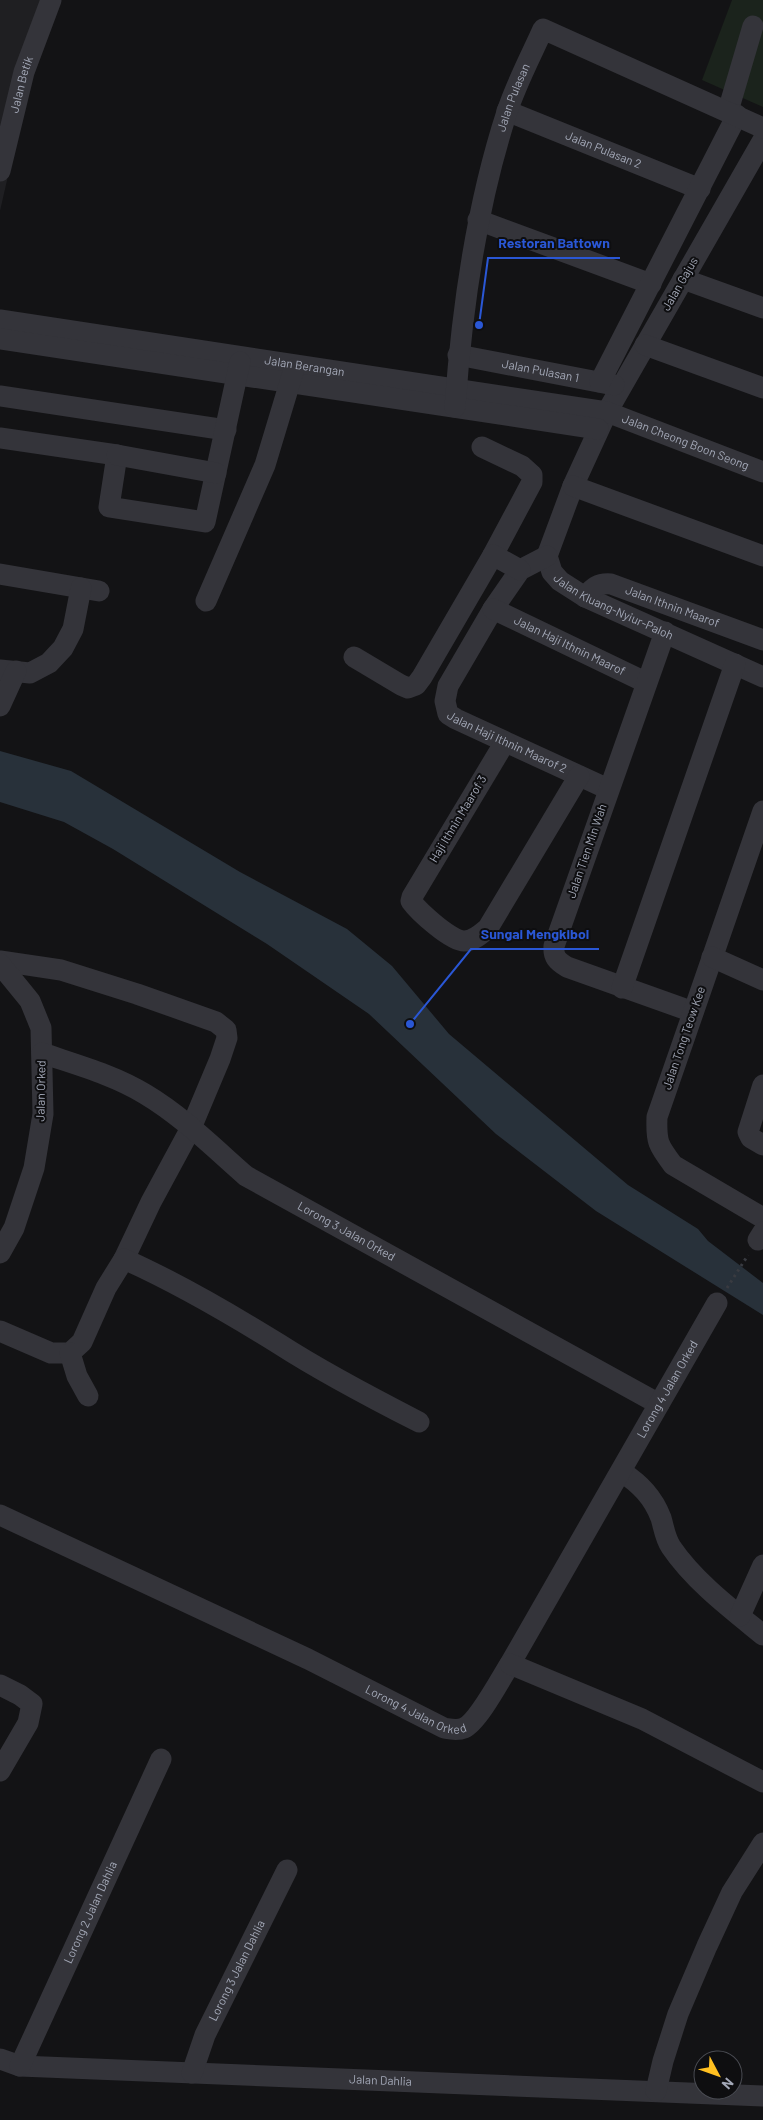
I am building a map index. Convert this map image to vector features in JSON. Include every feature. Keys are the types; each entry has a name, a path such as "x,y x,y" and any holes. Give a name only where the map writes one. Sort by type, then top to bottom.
{"street":[{"name":"Jalan Betik","path":"0,171 24,72 44,2"},
{"path":"600,382 700,189 732,113 753,26"},
{"name":"Jalan Pulasan","path":"456,398 458,355 478,220 507,111 544,29 763,128"},
{"name":"Jalan Pulasan 2","path":"507,111 700,189"},
{"name":"Jalan Gajus","path":"602,420 763,140"},
{"path":"478,220 650,284"},
{"path":"683,279 763,308"},
{"name":"Jalan Berangan","path":"0,320 239,365"},
{"name":"Jalan Berangan","path":"0,338 239,365 602,420"},
{"path":"645,345 763,388"},
{"name":"Jalan Pulasan 1","path":"458,355 621,386"},
{"path":"117,456 109,506 205,522 239,365"},
{"path":"206,601 265,465 293,373"},
{"path":"0,396 226,430"},
{"name":"Jalan Cheong Boon Seong","path":"602,420 763,472"},
{"name":"Jalan Kluang-Nyiur-Paloh","path":"602,420 573,486 547,556 552,572 560,581 585,596 763,676"},
{"path":"0,438 216,473"},
{"path":"354,657 408,688 416,685 422,678 532,482 532,475 522,466 482,447"},
{"path":"573,486 763,556"},
{"path":"492,555 520,570"},
{"name":"Jalan Haji Ithnin Maarof 2","path":"547,556 520,570 493,609 448,686 445,701 448,714 608,789"},
{"path":"0,574 90,589 63,648 49,663 30,673 8,671 0,706"},
{"name":"Jalan Ithnin Maarof","path":"585,596 593,587 602,583 611,584 763,640"},
{"name":"Jalan Haji Ithnin Maarof","path":"493,609 645,682"},
{"name":"Jalan Tien Min Wah","path":"665,632 645,682 554,946 553,954 558,961 566,966 622,988 694,1012"},
{"path":"622,988 735,664"},
{"name":"Haji Ithnin Maarof 3","path":"505,742 412,896 411,901 418,910 463,942 474,939 488,928 579,776"},
{"name":"Jalan Tong Teow Kee","path":"763,811 657,1117 656,1138 664,1154 673,1165 763,1218"},
{"path":"712,957 763,980"},
{"path":"0,962 60,970 137,994 216,1022 226,1030 227,1038 191,1128 151,1202 124,1259 106,1288 82,1342 70,1353 51,1353 0,1331"},
{"name":"Jalan Orked","path":"0,962 30,1000 40,1028 43,1114 34,1168 14,1228 0,1253"},
{"name":"Lorong 3 Jalan Orked","path":"42,1053 112,1078 146,1094 191,1128 246,1176 659,1404"},
{"path":"763,1085 748,1132 751,1138 763,1145"},
{"path":"124,1259 150,1271 232,1316 370,1397 419,1422"},
{"name":"Lorong 4 Jalan Orked","path":"0,1515 308,1659 444,1728 454,1730 465,1728 474,1720 510,1664 622,1472 717,1303"},
{"path":"70,1353 77,1376 88,1396"},
{"path":"622,1472 641,1485 652,1499 666,1538 672,1548 709,1589 763,1635"},
{"path":"740,1616 763,1565"},
{"path":"510,1664 642,1719 763,1782"},
{"path":"0,1686 20,1695 32,1704 28,1723 0,1771"},
{"name":"Lorong 2 Jalan Dahlia","path":"20,2066 162,1759"},
{"path":"656,2091 669,2042 706,1946 732,1892 763,1843"},
{"name":"Lorong 3 Jalan Dahlia","path":"192,2073 205,2035 286,1870"},
{"name":"Jalan Dahlia","path":"0,2059 20,2066 763,2096"}],"path":[{"path":"717,1303 761,1236"}],"shaded area":[{"path":"0,0 60,0 31,75 0,211"},
{"path":"732,0 763,0 763,107 702,80"},
{"path":"0,751 71,771 240,872 347,929 392,966 449,1034 628,1185 698,1229 708,1241 763,1283 763,1315 596,1211 496,1134 369,1014 267,944 113,849 64,822 0,802"}],"place":[{"name":"Restoran Battown","path":"479,325"},
{"name":"Sungai Mengkibol","path":"410,1024"}]}
